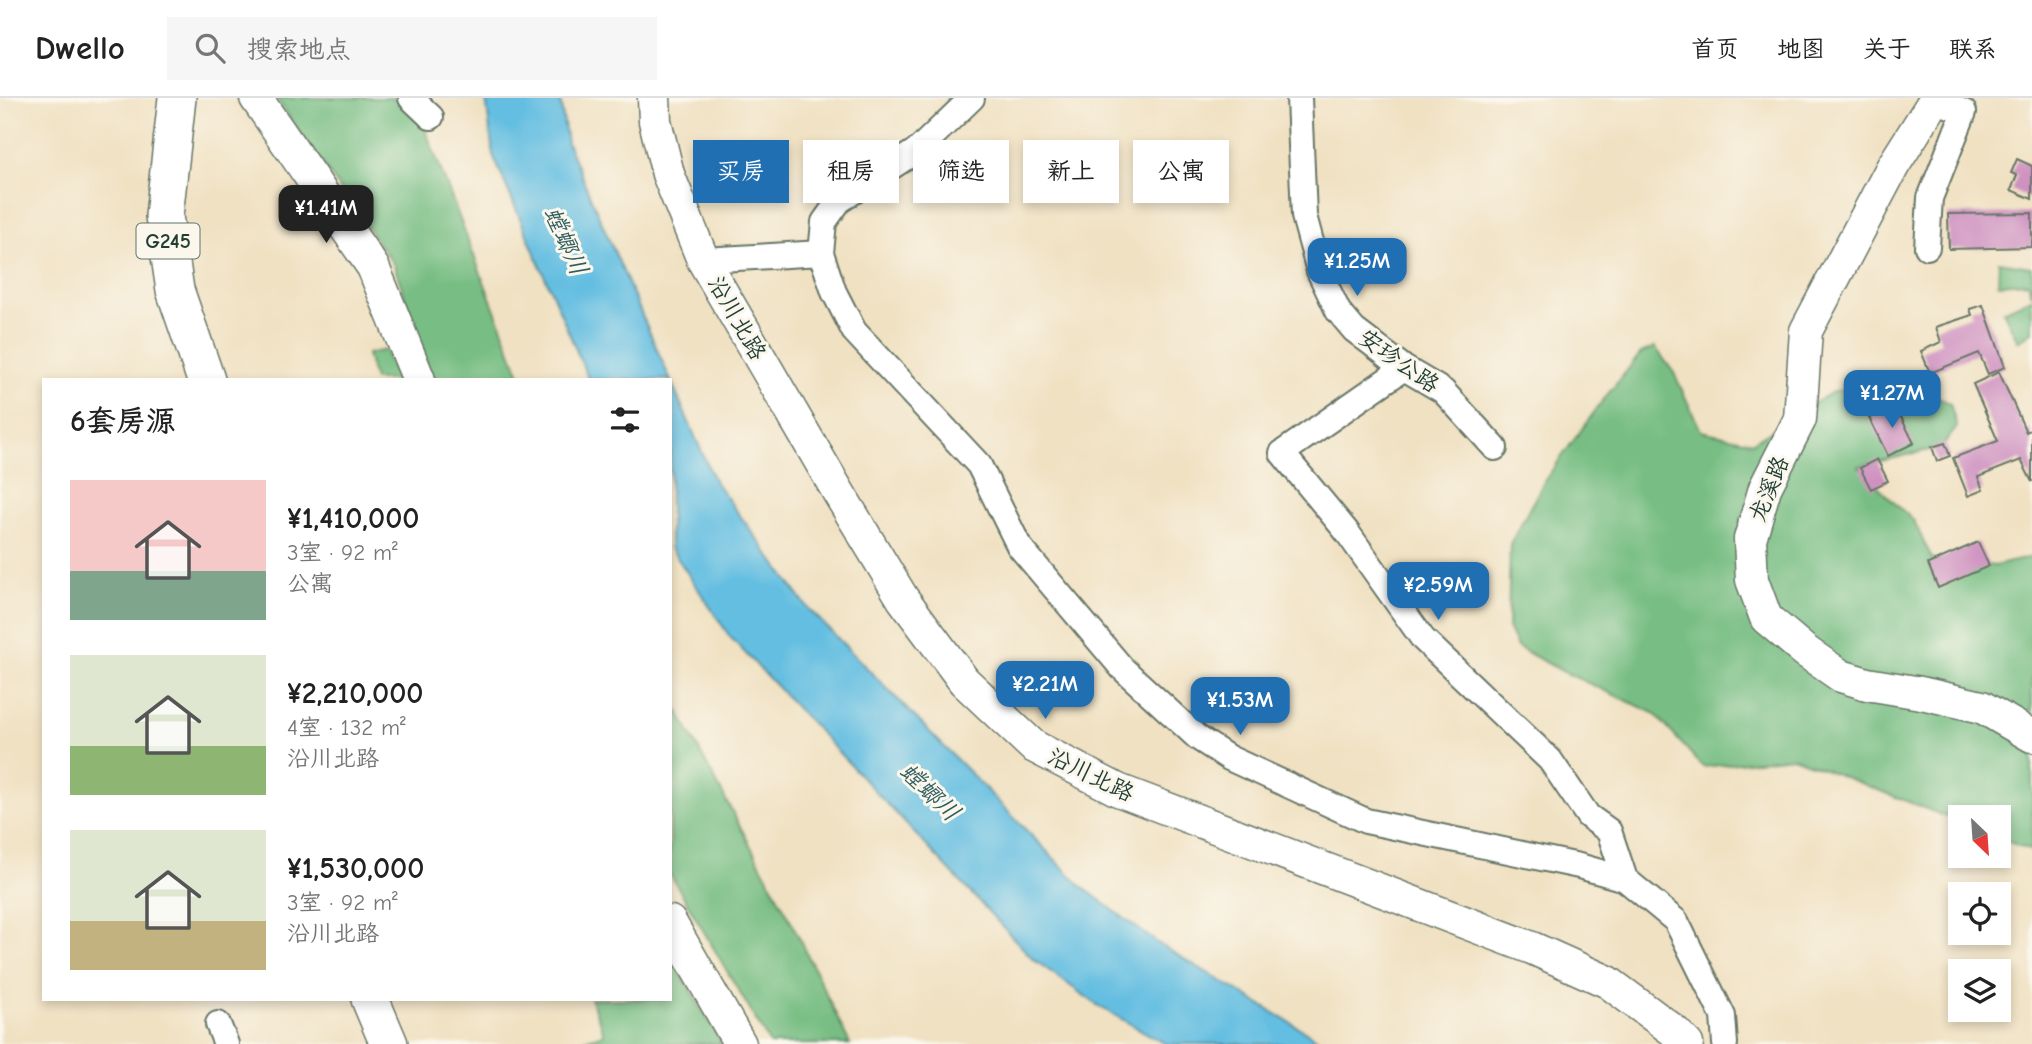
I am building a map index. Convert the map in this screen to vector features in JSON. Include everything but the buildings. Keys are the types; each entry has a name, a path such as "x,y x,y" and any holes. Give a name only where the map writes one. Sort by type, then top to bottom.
{"highway":[{"name":"G245","path":"177,98 164,216 175,290 205,378"},
{"path":"371,1001 389,1044"}],"main road":[{"path":"256,98 373,267 418,378"},
{"name":"沿川北路","path":"654,98 654,121 668,174 703,260 840,495 903,599 964,681 1033,746 1118,790 1532,948 1608,982 1674,1031 1687,1044"},
{"name":"龙溪路","path":"1936,99 1893,166 1806,331 1800,419 1761,501 1750,539 1752,580 1766,618 1805,651 1841,676 1867,684 1982,707 2032,736"},
{"path":"672,925 740,1044"}],"street":[{"path":"411,98 431,117"},
{"path":"972,98 919,149 839,201 824,222 821,253 834,292 854,331 979,465 1019,546 1122,668 1198,738 1229,758 1366,821 1625,878 1676,920 1723,1016 1724,1044"},
{"name":"安珍公路","path":"1299,98 1304,216 1319,271 1338,311 1354,330 1404,368 1443,391 1495,448"},
{"path":"1927,247 1930,198 1964,112 1936,99"},
{"path":"703,260 821,253"},
{"path":"1404,368 1282,453 1347,532 1423,639 1550,760 1588,816 1609,831 1625,878"}],"green space":[{"path":"276,98 413,98 521,378 432,378 394,265"},
{"path":"1999,262 2032,267 2032,295 2028,282 1998,284"},
{"path":"2032,298 2032,332 2018,341 2003,311"},
{"path":"1655,347 1674,373 1701,431 1753,442 1834,391 1910,384 1918,371 1936,373 1935,395 1950,404 1957,427 1942,447 1859,466 1914,521 1932,559 1995,566 2032,557 2032,851 2011,843 2011,805 1948,805 1948,817 1793,757 1703,767 1654,713 1564,672 1517,647 1508,628 1510,544 1545,480 1641,353"},
{"path":"385,350 395,378 373,378 367,354"},
{"path":"672,700 792,923 850,1044 770,1044 672,877"},
{"path":"672,959 722,1044 573,1044 604,1034 592,1001 672,1001"}],"water":[{"name":"螳螂川","path":"486,98 560,98 567,143 670,378 588,378 493,155"},
{"name":"螳螂川","path":"672,384 714,480 807,607 1081,886 1156,942 1326,1044 1166,1044 1100,1007 1033,959 730,637 672,550"}]}
